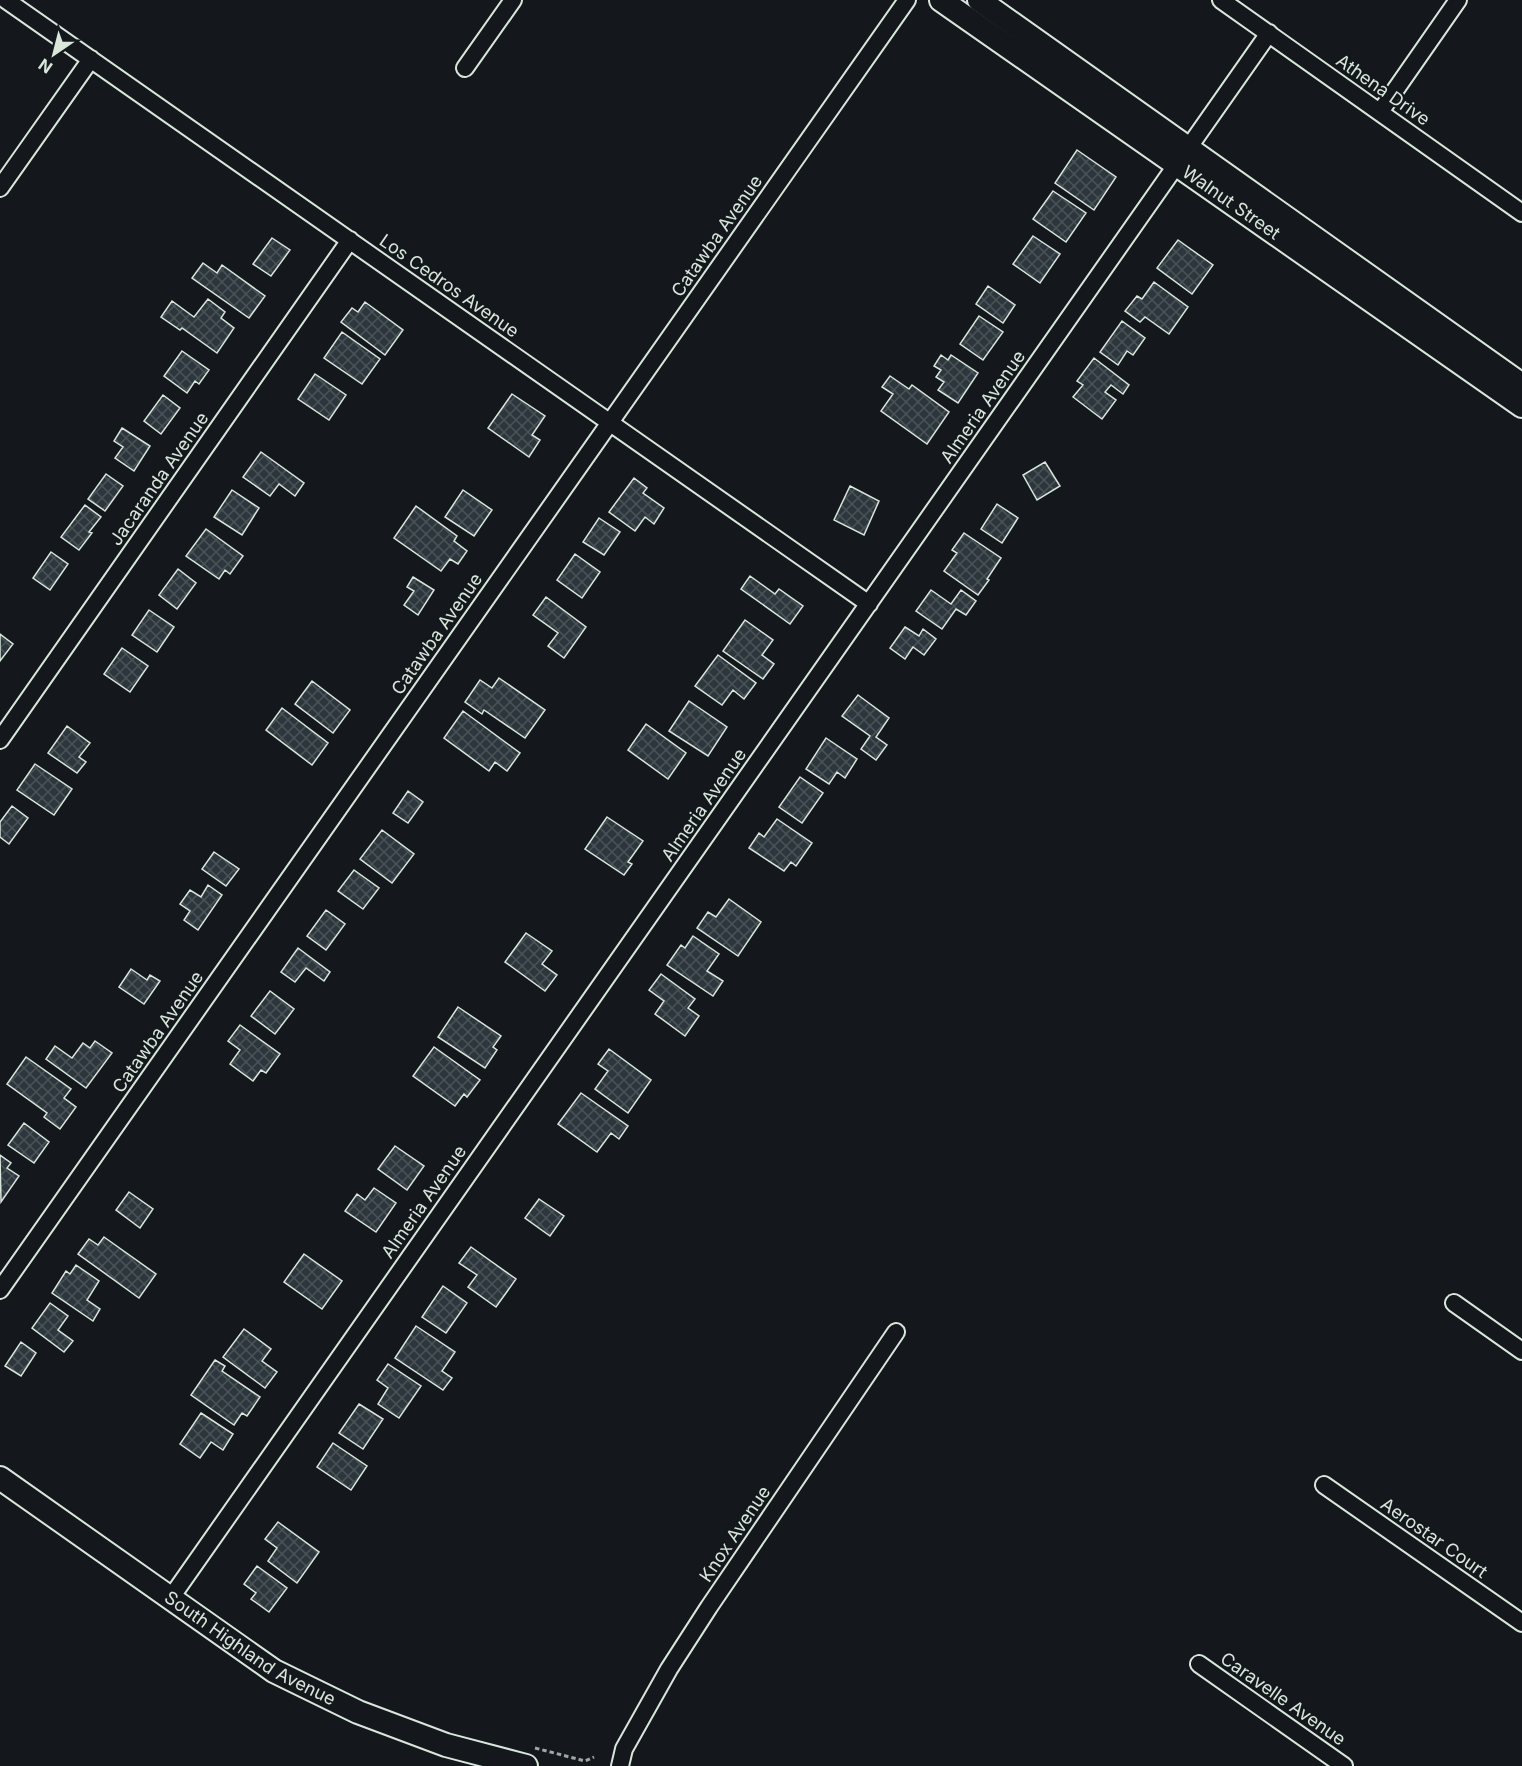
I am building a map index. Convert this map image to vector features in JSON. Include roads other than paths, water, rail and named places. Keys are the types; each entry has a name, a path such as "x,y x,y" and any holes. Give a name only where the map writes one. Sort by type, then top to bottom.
{"street":[{"name":"Los Cedros Avenue","path":"6,0 869,604"},
{"path":"465,69 513,0"},
{"name":"Catawba Avenue","path":"0,1290 907,0"},
{"name":"Walnut Street","path":"941,0 1182,157 1522,385"},
{"name":"Walnut Street","path":"979,0 1182,157 1522,406"},
{"name":"Athena Drive","path":"1221,0 1522,213"},
{"path":"1380,112 1458,0"},
{"name":"Almeria Avenue","path":"170,1599 1269,33"},
{"path":"0,188 91,59"},
{"name":"Jacaranda Avenue","path":"0,740 350,240"},
{"path":"1454,1303 1522,1351"},
{"name":"Knox Avenue","path":"620,1766 624,1749 669,1669 896,1332"},
{"name":"South Highland Avenue","path":"0,1478 274,1671 358,1712 446,1745 527,1756"},
{"name":"Aerostar Court","path":"1324,1485 1522,1623"},
{"name":"Caravelle Avenue","path":"1199,1664 1344,1766"}]}
